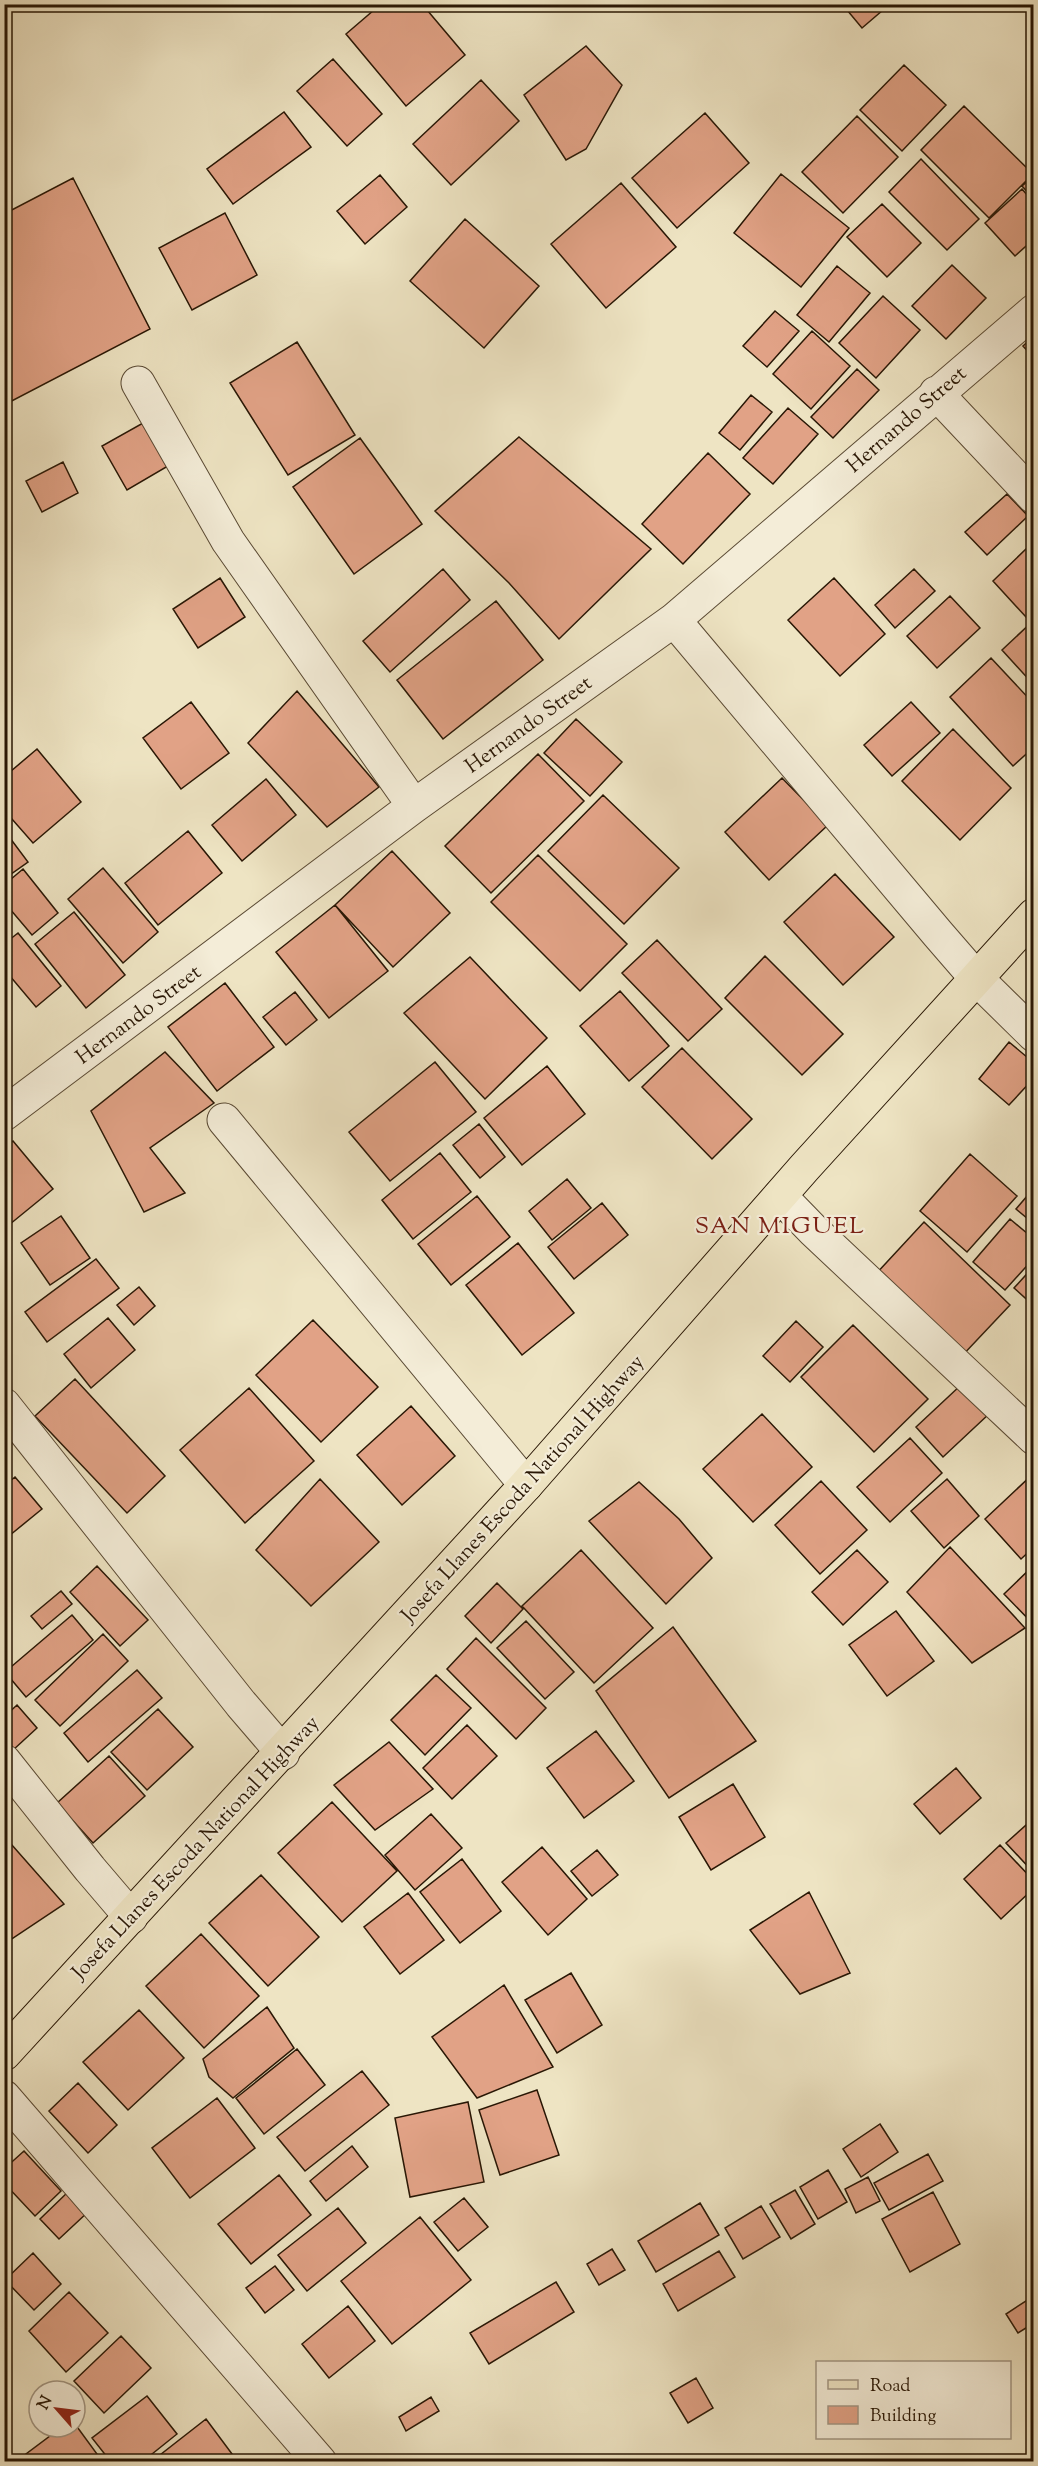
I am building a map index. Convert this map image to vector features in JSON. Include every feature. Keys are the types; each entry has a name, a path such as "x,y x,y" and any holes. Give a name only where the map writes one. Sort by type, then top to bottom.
{"main road":[{"name":"Josefa Llanes Escoda National Highway","path":"4,2054 283,1753 526,1485 780,1196 1034,915"}],"street":[{"name":"Hernando Street","path":"4,1114 414,806 674,620 1034,311"},
{"path":"138,383 228,541 414,806"},
{"path":"936,393 1034,497"},
{"path":"674,620 977,979 1034,1035"},
{"path":"224,1120 526,1485"},
{"path":"780,1196 814,1231 1034,1438"},
{"path":"4,1405 241,1704 283,1753"},
{"path":"4,1761 131,1917"},
{"path":"4,2097 320,2462"}],"building":[{"path":"381,4 422,4 465,55 406,106 346,34"},
{"path":"842,4 890,4 862,28"},
{"path":"586,46 622,85 586,149 566,160 524,95"},
{"path":"333,59 382,114 347,146 297,91"},
{"path":"904,65 946,105 902,151 860,110"},
{"path":"481,80 519,121 451,185 413,144"},
{"path":"964,106 1033,174 989,218 921,150"},
{"path":"284,112 311,147 233,204 207,169"},
{"path":"705,113 749,163 677,228 632,178"},
{"path":"857,116 898,157 843,213 802,172"},
{"path":"921,159 979,219 947,250 889,192"},
{"path":"781,174 849,228 801,287 734,233"},
{"path":"380,175 407,207 365,244 337,211"},
{"path":"1034,176 1034,199 1022,186"},
{"path":"73,178 150,329 4,405 4,214"},
{"path":"621,183 676,247 606,308 551,244"},
{"path":"1022,189 1034,203 1034,239 1015,256 985,223"},
{"path":"882,204 921,243 887,277 847,237"},
{"path":"225,213 257,275 192,310 159,248"},
{"path":"465,219 539,286 484,348 410,281"},
{"path":"952,265 986,298 946,339 912,306"},
{"path":"837,266 870,293 829,342 797,315"},
{"path":"883,296 920,330 876,378 839,343"},
{"path":"775,311 799,331 767,367 743,346"},
{"path":"812,331 850,366 811,409 773,374"},
{"path":"1034,336 1034,358 1023,346"},
{"path":"297,342 355,435 288,475 230,383"},
{"path":"857,369 879,390 833,438 811,417"},
{"path":"751,395 772,412 740,450 719,433"},
{"path":"788,408 818,434 773,484 743,458"},
{"path":"143,423 168,466 127,490 102,446"},
{"path":"519,437 651,549 559,639 509,583 435,511"},
{"path":"360,438 422,524 354,574 293,487"},
{"path":"708,453 750,494 683,564 642,524"},
{"path":"63,462 78,493 42,512 26,481"},
{"path":"1007,494 1028,516 987,555 965,532"},
{"path":"1028,547 1034,554 1034,611 1026,617 993,581"},
{"path":"443,569 470,600 390,672 363,641"},
{"path":"914,569 935,591 895,628 875,605"},
{"path":"220,578 245,617 198,648 173,609"},
{"path":"834,578 885,634 840,676 788,620"},
{"path":"950,596 980,628 937,668 907,636"},
{"path":"496,601 543,660 443,739 397,680"},
{"path":"1034,620 1034,681 1032,683 1002,650"},
{"path":"991,658 1034,704 1034,747 1013,766 950,697"},
{"path":"297,691 379,787 327,827 248,743"},
{"path":"191,702 229,753 181,789 143,738"},
{"path":"911,702 940,733 892,776 864,745"},
{"path":"576,719 622,762 590,796 544,753"},
{"path":"953,729 1011,788 960,840 902,781"},
{"path":"37,749 81,802 33,843 4,810 4,777"},
{"path":"538,754 584,801 491,893 445,846"},
{"path":"782,778 828,825 769,880 725,832"},
{"path":"266,779 296,815 242,861 212,825"},
{"path":"603,795 679,868 624,924 548,851"},
{"path":"4,830 28,862 4,879"},
{"path":"188,831 222,873 158,925 125,883"},
{"path":"392,851 450,913 393,967 335,905"},
{"path":"538,855 627,944 580,991 491,902"},
{"path":"103,868 158,932 123,963 68,899"},
{"path":"23,869 58,913 32,935 4,902 4,885"},
{"path":"835,874 894,937 843,985 784,922"},
{"path":"335,905 388,971 329,1018 276,952"},
{"path":"74,912 125,975 86,1008 35,944"},
{"path":"18,933 61,986 36,1007 4,969 4,944"},
{"path":"657,940 722,1009 688,1041 622,973"},
{"path":"765,956 843,1034 802,1075 725,998"},
{"path":"470,957 547,1038 485,1099 404,1013"},
{"path":"225,983 274,1047 217,1091 168,1027"},
{"path":"620,991 669,1046 629,1081 580,1026"},
{"path":"295,992 317,1020 286,1045 263,1017"},
{"path":"1009,1042 1034,1063 1034,1078 1009,1105 979,1079"},
{"path":"682,1048 752,1119 712,1159 642,1087"},
{"path":"165,1052 214,1103 150,1148 185,1193 144,1212 91,1111"},
{"path":"435,1062 476,1112 390,1181 349,1132"},
{"path":"547,1066 585,1114 522,1165 484,1118"},
{"path":"479,1124 505,1157 480,1178 453,1145"},
{"path":"13,1141 53,1189 4,1229 4,1148"},
{"path":"440,1153 471,1192 413,1239 382,1200"},
{"path":"970,1154 1017,1196 967,1252 920,1211"},
{"path":"567,1179 591,1208 552,1240 529,1211"},
{"path":"1034,1188 1034,1224 1016,1209"},
{"path":"477,1196 510,1237 451,1285 418,1244"},
{"path":"602,1203 628,1235 574,1279 548,1247"},
{"path":"61,1216 90,1258 50,1285 21,1243"},
{"path":"1010,1219 1034,1239 1034,1258 1005,1290 973,1262"},
{"path":"924,1222 1010,1305 960,1358 874,1276"},
{"path":"518,1243 574,1313 522,1355 466,1285"},
{"path":"96,1259 119,1288 47,1342 25,1312"},
{"path":"1034,1266 1034,1306 1014,1288"},
{"path":"139,1287 155,1306 134,1325 117,1305"},
{"path":"108,1318 135,1350 91,1388 64,1354"},
{"path":"313,1320 378,1387 321,1442 256,1375"},
{"path":"796,1321 823,1347 790,1382 763,1356"},
{"path":"853,1325 928,1399 874,1452 801,1377"},
{"path":"75,1379 165,1476 127,1513 35,1416"},
{"path":"962,1384 990,1413 943,1457 916,1427"},
{"path":"249,1388 314,1461 245,1523 180,1450"},
{"path":"411,1406 455,1456 402,1505 357,1455"},
{"path":"762,1414 812,1467 753,1522 703,1469"},
{"path":"910,1438 942,1473 890,1522 857,1487"},
{"path":"1034,1473 1034,1547 1021,1559 985,1519"},
{"path":"15,1477 42,1509 4,1540 4,1486"},
{"path":"320,1479 379,1542 311,1606 256,1550"},
{"path":"947,1479 979,1516 944,1548 911,1511"},
{"path":"821,1481 867,1530 820,1574 775,1525"},
{"path":"639,1482 679,1519 712,1558 666,1604 589,1521"},
{"path":"950,1547 1025,1628 972,1663 907,1592"},
{"path":"581,1550 653,1628 594,1683 522,1606"},
{"path":"857,1550 888,1582 843,1625 812,1592"},
{"path":"1034,1565 1034,1625 1004,1594"},
{"path":"97,1566 148,1620 120,1646 70,1592"},
{"path":"497,1583 523,1609 491,1643 465,1616"},
{"path":"61,1591 72,1604 42,1629 31,1616"},
{"path":"896,1611 934,1661 887,1696 849,1645"},
{"path":"72,1615 93,1640 26,1697 5,1672"},
{"path":"526,1621 574,1672 545,1699 497,1648"},
{"path":"673,1627 756,1741 669,1798 596,1691"},
{"path":"103,1634 128,1661 60,1726 35,1700"},
{"path":"476,1638 546,1708 516,1739 447,1669"},
{"path":"137,1670 162,1698 88,1762 64,1733"},
{"path":"436,1675 471,1708 425,1755 391,1720"},
{"path":"17,1705 37,1728 12,1751 4,1742 4,1717"},
{"path":"158,1709 193,1747 147,1790 111,1752"},
{"path":"467,1725 497,1756 452,1799 423,1768"},
{"path":"596,1731 634,1781 584,1818 547,1768"},
{"path":"389,1742 433,1789 375,1830 334,1785"},
{"path":"109,1756 145,1796 93,1843 57,1803"},
{"path":"956,1768 981,1798 940,1834 914,1804"},
{"path":"733,1784 765,1837 711,1870 679,1817"},
{"path":"332,1802 397,1871 342,1922 278,1853"},
{"path":"431,1814 462,1848 415,1890 385,1855"},
{"path":"1034,1818 1034,1873 1006,1843"},
{"path":"4,1836 64,1904 4,1944"},
{"path":"1000,1845 1034,1881 1034,1888 1001,1919 964,1879"},
{"path":"542,1847 587,1899 548,1935 502,1882"},
{"path":"597,1850 618,1875 592,1896 571,1871"},
{"path":"462,1859 501,1911 460,1943 420,1892"},
{"path":"261,1875 319,1937 268,1986 209,1923"},
{"path":"809,1892 850,1973 800,1994 750,1930"},
{"path":"408,1893 444,1940 400,1974 364,1927"},
{"path":"201,1934 259,1996 204,2048 146,1986"},
{"path":"571,1973 602,2025 557,2053 525,2000"},
{"path":"504,1985 553,2067 477,2098 432,2037"},
{"path":"267,2007 294,2048 233,2098 209,2077 203,2059"},
{"path":"139,2010 184,2058 128,2110 83,2062"},
{"path":"297,2049 325,2085 264,2134 236,2098"},
{"path":"362,2071 389,2105 305,2171 277,2137"},
{"path":"78,2083 117,2125 88,2153 49,2111"},
{"path":"537,2090 559,2155 500,2175 479,2110"},
{"path":"217,2098 255,2148 190,2198 152,2148"},
{"path":"468,2102 484,2182 410,2197 395,2118"},
{"path":"880,2124 898,2152 861,2177 843,2149"},
{"path":"352,2146 368,2167 326,2201 310,2181"},
{"path":"24,2151 61,2191 35,2216 4,2183 4,2169"},
{"path":"928,2154 943,2181 889,2210 874,2183"},
{"path":"828,2170 847,2202 818,2219 800,2187"},
{"path":"279,2175 311,2215 251,2264 218,2224"},
{"path":"868,2177 880,2201 856,2213 845,2189"},
{"path":"70,2190 89,2211 59,2239 40,2219"},
{"path":"795,2190 815,2224 791,2239 770,2204"},
{"path":"933,2192 960,2244 910,2272 882,2219"},
{"path":"464,2198 488,2227 458,2251 434,2222"},
{"path":"700,2203 719,2235 656,2272 638,2241"},
{"path":"761,2206 780,2237 743,2259 725,2228"},
{"path":"338,2208 366,2243 307,2291 278,2255"},
{"path":"420,2217 471,2280 392,2344 341,2281"},
{"path":"612,2249 625,2270 599,2285 587,2264"},
{"path":"719,2251 735,2277 678,2311 663,2284"},
{"path":"33,2253 61,2284 34,2310 5,2280"},
{"path":"275,2266 294,2290 265,2313 246,2288"},
{"path":"556,2282 574,2312 489,2364 470,2333"},
{"path":"69,2292 108,2333 66,2372 29,2331"},
{"path":"1032,2297 1034,2323 1018,2333 1006,2314"},
{"path":"348,2306 375,2341 329,2378 302,2344"},
{"path":"121,2336 151,2368 104,2413 87,2395 87,2379 76,2379"},
{"path":"696,2378 713,2408 688,2423 670,2393"},
{"path":"147,2396 177,2434 142,2462 111,2462 92,2438"},
{"path":"431,2397 439,2411 406,2431 399,2417"},
{"path":"206,2419 238,2462 151,2462"},
{"path":"46,2439 86,2439 97,2454 86,2462 25,2462 22,2457"}],"district":[{"name":"SAN MIGUEL","path":"780,1225"}]}
